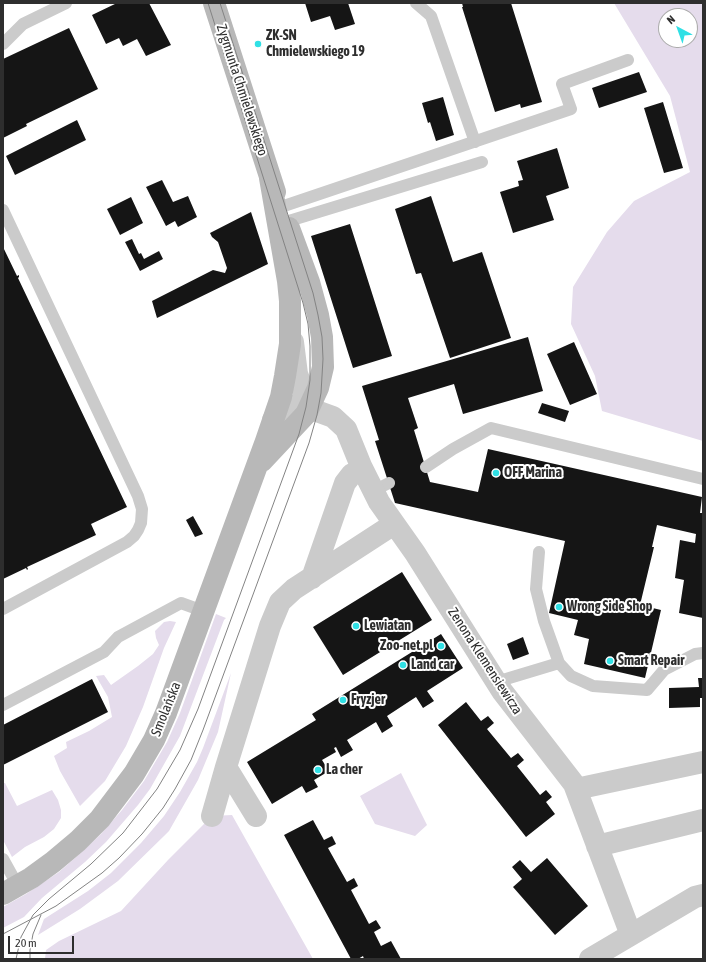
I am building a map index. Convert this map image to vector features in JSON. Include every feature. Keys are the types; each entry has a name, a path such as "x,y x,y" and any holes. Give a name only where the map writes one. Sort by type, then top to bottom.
{"street":[{"name":"Zygmunta Chmielewskiego","path":"214,3 270,178 280,215 312,293 322,337 322,367 318,388 310,408 298,424 274,448 254,472"},
{"name":"Zygmunta Chmielewskiego","path":"280,215 288,281 295,361 299,379 310,408"},
{"name":"Zygmunta Chmielewskiego","path":"254,472 273,420 287,367 290,344 291,313"},
{"name":"Zygmunta Chmielewskiego","path":"273,420 283,410 290,406 300,405 310,408"},
{"name":"Zenona Klemensiewicza","path":"310,408 333,418 344,427 349,434 363,470 381,487 394,524 415,553 496,682 574,784 631,935"},
{"path":"312,578 345,483 352,474 363,470"},
{"name":"Smolańska","path":"10,890 54,862 91,828 109,809 131,778 158,731 254,472"},
{"path":"212,816 276,609 280,602 289,592 394,524"},
{"path":"576,790 703,762"},
{"path":"226,767 256,816"},
{"path":"597,846 703,820"},
{"path":"590,959 695,897 703,895"}],"lane":[{"path":"3,44 23,24 66,3"},
{"path":"416,3 431,16 475,142"},
{"path":"280,215 475,142 571,109 562,84 628,60"},
{"path":"280,215 482,162"},
{"path":"3,210 138,496 142,509 142,516 138,530 127,542 3,609"},
{"path":"426,468 453,449 491,428 703,479"},
{"path":"539,552 536,589 544,621 559,663 571,676 593,686 647,690 664,670 695,654 703,653"},
{"path":"3,705 104,652 118,638 181,603 203,612"},
{"path":"496,682 559,663"},
{"path":"3,859 10,890"}],"shaded area":[{"path":"614,3 703,3 703,441 602,411 595,376 571,324 573,287 607,232 634,201 690,172 670,96"},
{"path":"216,614 226,618 180,736 150,789 106,842 85,862 42,898 24,917 3,928 3,907 59,872 84,850 101,834 122,810 144,781 167,742 180,713"},
{"path":"164,622 176,622 164,648 143,707 126,746 105,781 80,806 60,771 54,756 67,748 66,742 89,731 112,717 108,697 96,676 104,675 111,685 138,666 153,654 159,645 155,631"},
{"path":"231,673 218,732 198,780 169,831 118,881 80,909 38,935 44,919 88,891 111,873 141,843 164,816 197,762"},
{"path":"401,773 427,825 415,836 375,824 360,796"},
{"path":"3,783 5,783 17,806 52,790 58,800 61,810 61,818 54,829 12,857 3,840"},
{"path":"232,815 313,959 45,959 46,950 59,941 121,911 168,860 212,816"}],"building":[{"path":"117,3 149,3 171,45 146,56 137,39 123,46 119,38 106,44 92,15"},
{"path":"305,3 348,3 355,24 335,30 330,16 311,22"},
{"path":"462,3 511,3 542,102 521,108 520,104 495,112"},
{"path":"69,28 98,89 26,124 27,126 3,138 3,59"},
{"path":"639,72 647,92 599,108 592,88"},
{"path":"443,97 454,135 436,141 430,122 428,123 422,103"},
{"path":"663,102 683,168 664,173 644,108"},
{"path":"77,120 86,140 15,175 6,156"},
{"path":"557,148 569,188 546,196 554,220 513,233 500,192 519,186 518,181 523,180 517,161"},
{"path":"162,180 173,202 188,196 197,217 178,227 175,221 166,226 146,187"},
{"path":"431,196 453,262 482,252 511,338 450,358 421,273 416,274 395,209"},
{"path":"131,197 143,223 120,235 107,209"},
{"path":"251,212 268,264 157,318 152,301 213,270 225,273 227,268 218,242 210,233"},
{"path":"350,224 392,356 353,368 311,236"},
{"path":"132,239 139,254 141,253 144,259 159,251 163,259 140,271 125,242"},
{"path":"3,247 17,276 19,275 18,278 127,507 91,524 96,535 27,567 27,570 26,568 3,579"},
{"path":"528,337 543,391 463,414 454,384 408,398 418,428 414,430 430,482 478,492 488,449 702,497 700,513 703,513 703,618 679,613 684,580 675,578 680,540 695,543 696,534 657,525 652,547 654,547 640,605 661,610 645,678 584,664 589,639 574,635 578,620 549,613 565,541 395,503 375,441 379,440 362,386"},
{"path":"574,342 597,394 570,405 547,354"},
{"path":"542,403 569,411 565,422 538,413"},
{"path":"193,516 203,534 195,537 186,520"},
{"path":"402,572 432,620 343,675 313,627"},
{"path":"441,634 463,668 427,691 434,701 423,708 416,697 387,716 393,726 382,733 376,722 347,740 353,750 341,757 336,747 334,748 336,752 322,760 329,771 314,780 318,787 306,793 302,786 272,804 247,762 316,720 312,714"},
{"path":"523,637 529,654 513,660 507,644"},
{"path":"698,678 703,678 703,698 700,698 700,707 669,708 669,688 699,687"},
{"path":"92,679 108,712 3,765 3,725"},
{"path":"466,702 481,721 488,716 494,723 487,729 511,758 518,753 524,760 517,766 540,795 546,790 552,797 546,802 555,814 526,837 438,725"},
{"path":"313,820 324,840 332,836 336,844 328,848 347,882 354,878 358,886 351,890 369,924 376,920 381,928 374,932 381,946 391,941 401,959 364,959 363,956 358,959 351,959 284,835"},
{"path":"547,858 588,906 555,935 513,887 522,879 512,867 520,860 531,872"}],"tram line":[{"path":"16,959 21,937 33,915 49,899 91,864 123,833 157,789 180,750 198,709 299,434 306,407 310,380 310,346 308,324 303,303 208,3"},
{"path":"3,934 56,906 102,873 142,834 163,808 175,789 191,760 203,730 309,443 317,415 321,393 323,359 322,337 313,293 220,3"},
{"path":"30,959 33,934 41,915"}],"place":[{"name":"ZK-SN Chmielewskiego 19","path":"258,44"},
{"name":"OFF Marina","path":"496,473"},
{"name":"Wrong Side Shop","path":"559,607"},
{"name":"Lewiatan","path":"356,626"},
{"name":"Zoo-net.pl","path":"441,646"},
{"name":"Smart Repair","path":"610,661"},
{"name":"Land car","path":"403,665"},
{"name":"Fryzjer","path":"343,700"},
{"name":"La cher","path":"318,770"}]}
